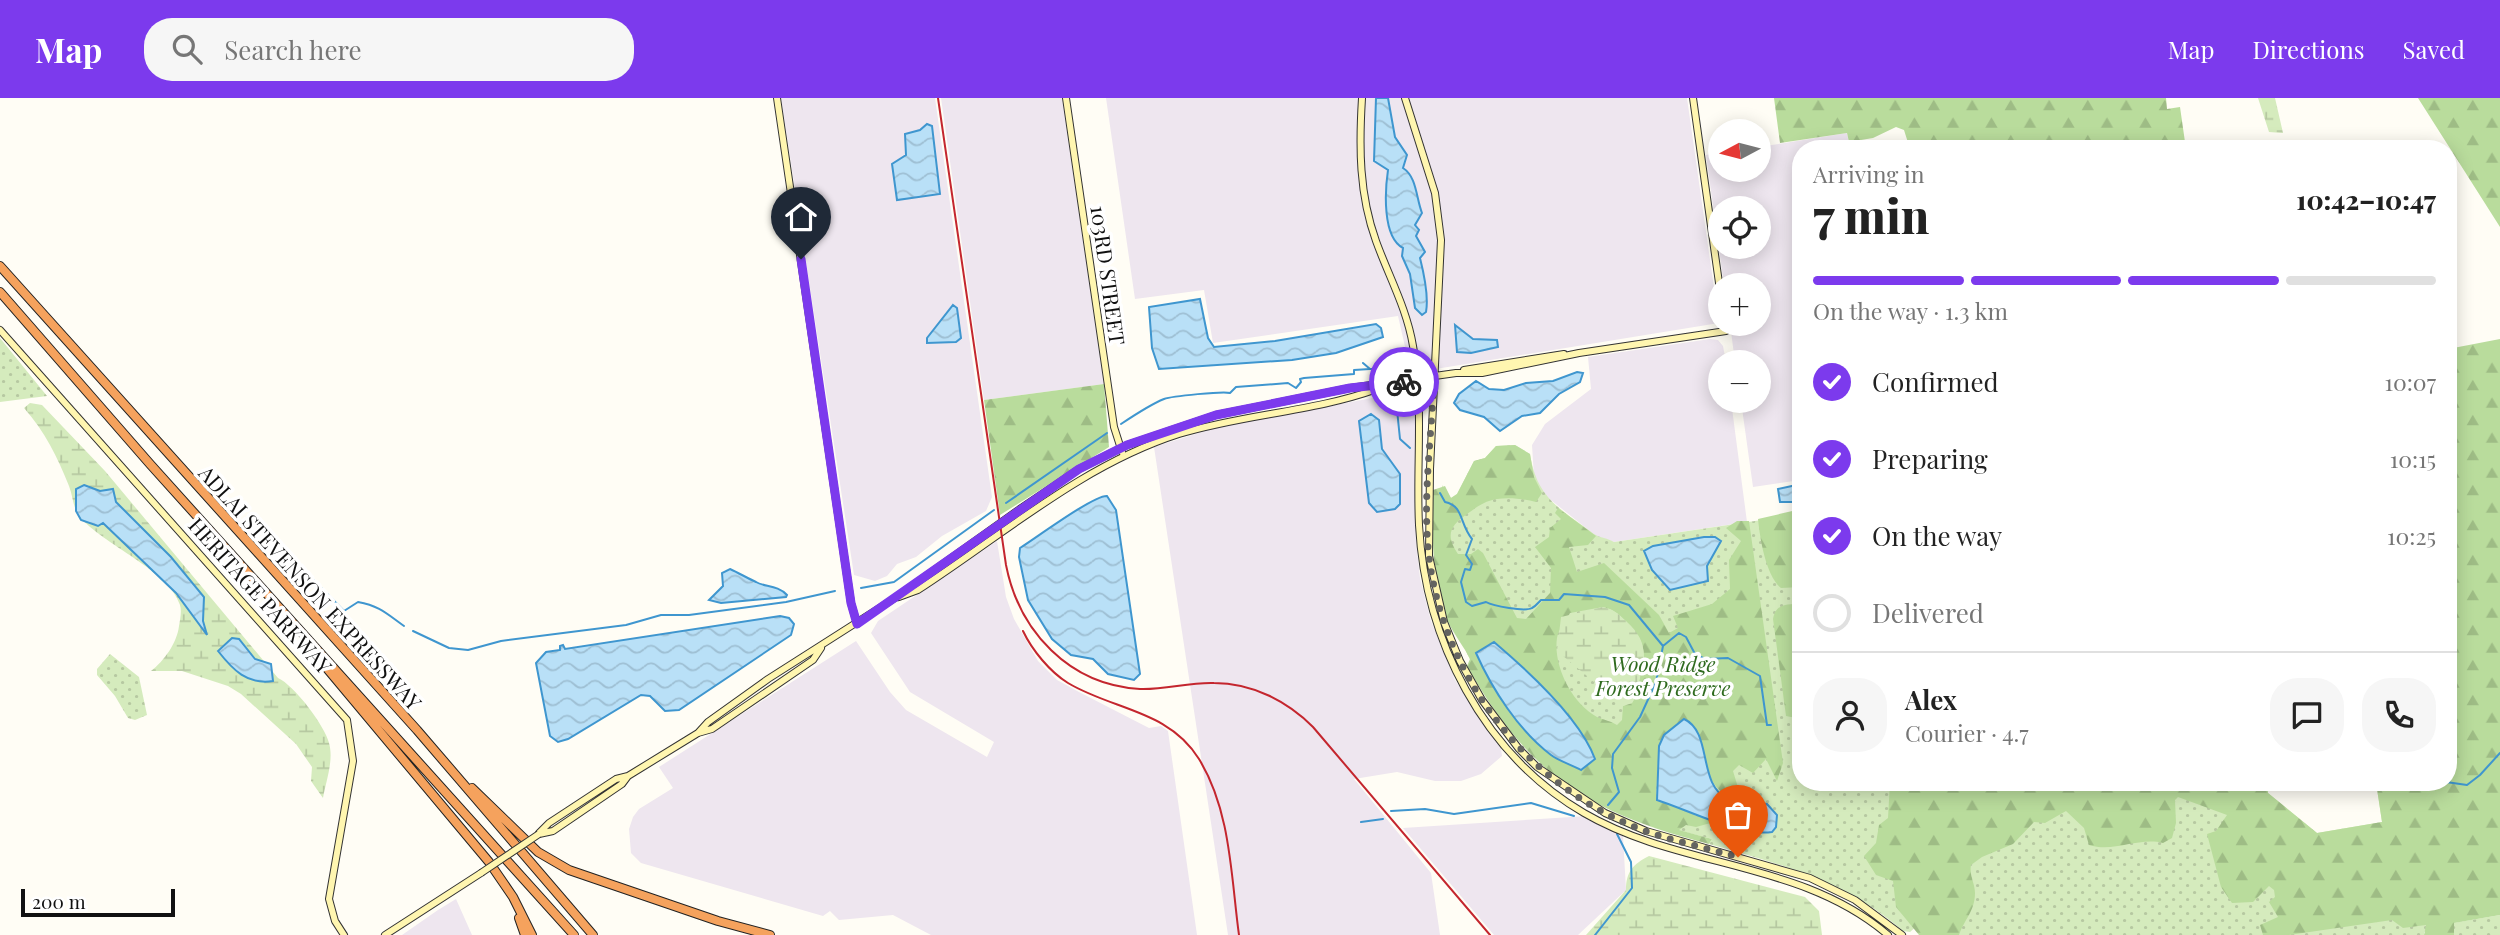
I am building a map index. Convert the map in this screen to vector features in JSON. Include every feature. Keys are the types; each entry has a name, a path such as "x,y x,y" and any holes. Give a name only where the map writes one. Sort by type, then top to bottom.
{"highway":[{"name":"ADLAI STEVENSON EXPRESSWAY","path":"0,266 417,730 593,935"},
{"name":"ADLAI STEVENSON EXPRESSWAY","path":"0,292 258,586 574,935"},
{"path":"258,586 489,862 513,897 532,935"},
{"path":"417,730 502,819 551,861 569,870 718,921 770,935"},
{"path":"489,862 525,935"},
{"path":"525,881 567,935"},
{"path":"718,921 751,935"}],"street":[{"path":"777,98 851,603 857,624"},
{"name":"103RD STREET","path":"1066,98 1114,427 1123,456"},
{"path":"1362,98 1359,147 1364,198 1376,241 1408,320 1419,379 1423,575 1442,642 1483,718 1513,754 1549,790 1593,818 1636,838 1807,887 1853,911 1888,935"},
{"path":"1405,98 1431,178 1441,230 1427,530 1432,577 1444,622 1460,662 1482,699 1519,749 1552,780 1600,810 1646,831 1810,878 1855,900 1902,935"},
{"path":"1693,98 1718,273"},
{"name":"HERITAGE PARKWAY","path":"0,330 347,720 353,761 329,900 334,921 344,935"},
{"path":"895,598 918,590 1083,478 1123,456 1190,432 1350,398 1385,386 1434,376 1482,373 1708,330"},
{"path":"385,935 539,834 549,823 616,779 628,776 698,733 712,729 813,660 821,648 1079,469 1120,448 1216,415 1350,388 1385,386"},
{"path":"1593,818 1600,810"}],"shaded area":[{"path":"781,98 935,98 992,497 986,511 942,536 916,557 897,564 887,576 875,581 854,575"},
{"path":"941,98 1062,98 1104,384 984,400"},
{"path":"1106,98 1687,98 1712,273 1708,273 1708,325 1411,373 1398,316 1213,343 1204,290 1135,299"},
{"path":"1847,133 1848,140 1803,140"},
{"path":"1792,142 1792,481 1753,487 1743,413 1771,413 1771,350 1733,350 1732,336 1771,336 1771,273 1722,273 1720,259 1771,259 1771,196 1712,196 1710,182 1771,182 1771,145"},
{"path":"1718,340 1724,350 1708,350 1708,413 1733,413 1747,522 1614,542 1596,536 1542,493 1534,477 1532,445 1545,424 1591,389 1588,357"},
{"path":"1404,392 1415,400 1416,541 1420,578 1431,621 1455,680 1501,748 1502,756 1481,774 1461,781 1435,781 1397,772 1354,779 1431,873 1440,935 1228,935 1154,447 1218,427"},
{"path":"997,541 1006,597 1014,619 1038,661 1057,680 1079,692 1149,728 1161,726 1168,731 1197,935 931,935 893,915 839,920 830,911 823,916 641,863 631,853 629,829 633,817 639,809 673,788 659,767 856,641 890,692 906,710 987,757 994,742 910,692 871,633 878,621"},
{"path":"1587,816 1623,836 1626,890 1578,935 1494,935 1403,828"},
{"path":"456,899 472,935 402,935 438,910"}],"green space":[{"path":"1774,98 2166,98 2167,109 2180,107 2185,140 1907,140 1904,130 1896,127 1873,138 1861,140 1849,140 1847,133 1780,143"},
{"path":"2258,98 2275,98 2283,133 2269,132"},
{"path":"2418,98 2500,98 2500,227 2457,159 2457,140 2445,140"},
{"path":"0,338 47,396 0,402"},
{"path":"2500,339 2500,915 2454,923 2454,935 2424,935 2426,925 2403,928 2392,920 2289,935 2263,935 2260,925 2278,917 2269,902 2275,897 2274,890 2269,886 2253,902 2232,903 2221,887 2207,834 2216,831 2227,815 2178,797 2175,800 2176,823 2172,838 2163,843 2144,842 2108,847 2089,845 2084,828 2066,811 2045,823 2034,822 2013,844 1982,857 1971,865 1975,899 1959,935 1919,935 1896,907 1893,881 1876,875 1864,856 1876,843 1879,825 1888,818 1890,791 2268,791 2317,833 2382,822 2377,791 2457,791 2457,347"},
{"path":"1104,384 1109,447 1000,515 984,400"},
{"path":"30,403 42,405 105,471 278,678 308,707 329,743 330,763 323,798 311,781 312,767 296,744 241,694 228,686 182,671 151,671 165,657 176,639 180,605 163,580 103,537 79,516 55,454 24,408"},
{"name":"Wood Ridge Forest Preserve","path":"1515,445 1530,454 1538,482 1552,501 1594,534 1614,542 1792,515 1792,791 2268,791 2317,833 2382,822 2377,791 2448,791 2451,920 2424,932 2424,935 1928,935 1918,925 1910,932 1903,931 1859,899 1811,876 1709,844 1712,839 1658,825 1474,668 1459,636 1442,485 1451,498 1457,494 1474,461 1485,458 1496,446"},
{"path":"1515,445 1530,454 1534,477 1542,493 1536,502 1507,498 1484,503 1453,527 1451,536 1458,554 1471,554 1478,549 1483,553 1517,618 1526,619 1550,593 1551,568 1535,547 1549,537 1550,528 1561,519 1555,513 1558,508 1596,536 1588,545 1569,547 1577,572 1604,563 1659,615 1669,633 1678,628 1673,616 1712,604 1730,589 1729,560 1741,541 1726,528 1737,521 1749,521 1783,763 1777,781 1766,759 1753,773 1739,765 1733,771 1743,804 1729,798 1712,781 1690,722 1659,746 1656,794 1696,816 1718,821 1696,827 1686,825 1679,830 1712,839 1709,844 1630,819 1567,785 1539,762 1514,736 1467,666 1470,659 1450,626 1439,596 1434,560 1433,490 1445,486 1451,498 1457,494 1474,461 1485,458 1496,446","holes":["1603,607 1618,614 1634,631 1640,639 1644,656 1635,697 1632,703 1623,706 1622,720 1617,725 1597,717 1579,703 1566,682 1558,660 1558,635 1570,613"]},
{"path":"1792,511 1792,587 1781,588 1771,575 1762,546 1758,519"},
{"path":"1792,604 1792,717 1786,716 1773,619 1779,607"},
{"path":"1603,607 1616,612 1635,630 1643,647 1643,665 1635,698 1632,703 1623,706 1557,651 1561,617"},
{"path":"110,654 139,677 147,715 135,720 128,718 115,696 97,675 97,669"},
{"path":"1649,856 1805,897 1819,911 1822,935 1586,935 1626,890 1627,878 1632,869"},
{"path":"2500,915 2500,935 2454,935 2453,923"}],"water":[{"path":"1376,98 1388,98 1395,137 1407,155 1403,168 1414,182 1422,213 1415,225 1419,230 1416,236 1425,252 1420,258 1427,299 1426,312 1422,315 1415,308 1410,274 1402,256 1403,248 1391,234 1388,224 1388,170 1374,161"},
{"path":"927,124 932,126 940,194 897,200 892,164 906,155 905,134 920,130"},
{"path":"1200,299 1208,338 1214,347 1275,341 1376,324 1381,328 1383,337 1336,353 1292,360 1159,369 1152,348 1149,307"},
{"path":"953,305 957,308 961,338 956,342 927,343 927,338"},
{"path":"1455,325 1473,339 1497,340 1498,347 1471,353 1457,352"},
{"path":"1577,372 1583,373 1580,382 1559,394 1540,413 1522,416 1500,431 1484,417 1460,410 1454,403 1459,394 1476,381 1489,389 1504,390 1526,383 1553,381"},
{"path":"1371,414 1379,420 1382,449 1400,474 1400,504 1395,509 1377,512 1369,503 1359,421"},
{"path":"84,485 100,491 113,489 116,502 171,557 204,597 203,621 207,635 176,593 103,523 98,526 81,520 76,511 76,489"},
{"path":"1792,486 1792,502 1780,502 1778,489"},
{"path":"1107,496 1116,510 1140,674 1134,680 1108,674 1093,659 1071,655 1052,639 1028,600 1019,557 1020,548 1078,509"},
{"path":"1715,537 1721,541 1707,566 1708,581 1670,590 1652,570 1644,551 1653,546"},
{"path":"730,569 759,584 779,589 787,595 721,603 709,600 723,586 722,573"},
{"path":"780,616 789,618 794,624 791,635 679,710 665,711 650,696 641,695 568,739 558,742 550,736 536,663 546,652 560,650 563,645 565,649"},
{"path":"232,638 239,639 255,659 271,664 273,681 248,678 229,664 218,651"},
{"path":"1494,642 1537,681 1578,727 1595,759 1581,770 1554,757 1517,722 1490,681 1476,653"},
{"path":"1684,719 1699,735 1708,771 1718,792 1733,801 1767,804 1777,815 1776,827 1772,832 1745,831 1730,827 1657,800 1659,746 1664,735"}],"waterway":[{"path":"1363,363 1370,369 1391,369"},
{"path":"1121,424 1164,399 1230,393 1236,387 1288,383 1296,388 1301,382 1300,379 1354,374 1354,370 1370,369"},
{"path":"1396,400 1400,439 1410,448"},
{"path":"1006,503 1107,433"},
{"path":"1440,493 1445,502 1458,511 1472,539 1466,555 1472,564 1470,570 1465,569 1461,582 1466,602 1472,606 1486,602 1523,609 1532,608 1541,600 1559,600 1564,594 1605,597 1629,605 1663,646"},
{"path":"861,588 894,582 994,510"},
{"path":"296,562 344,611 358,602 383,611 404,626"},
{"path":"413,631 449,648 468,650 501,641 626,625 661,615 689,615 786,602 835,591"},
{"path":"1608,805 1619,792 1612,768 1613,754 1640,717 1656,682 1663,646 1679,633 1686,637 1695,654 1705,659 1728,658 1760,676 1767,725 1771,725"},
{"path":"2457,784 2467,785 2500,753"},
{"path":"1391,811 1425,809 1454,814 1531,803 1574,816"},
{"path":"1361,822 1383,819"},
{"path":"1595,935 1632,888 1631,862 1617,834"}],"railway":[{"path":"938,98 1006,565 1022,612 1035,632 1051,650 1070,665 1091,677 1114,685 1149,689 1205,683 1228,684 1268,695 1292,709 1313,727 1490,935"},
{"path":"1023,631 1042,660 1061,678 1085,692 1139,713 1172,730 1187,743 1199,759 1210,779 1224,822 1239,935"}],"way so far":[{"path":"1404,382 1434,376 1427,530 1432,577 1444,622 1460,662 1482,699 1519,749 1552,780 1574,794 1605,813 1646,831 1738,857"}],"route":[{"path":"801,259 851,603 857,624 1017,510 1079,469 1127,445 1216,415 1350,388 1404,382"}]}
